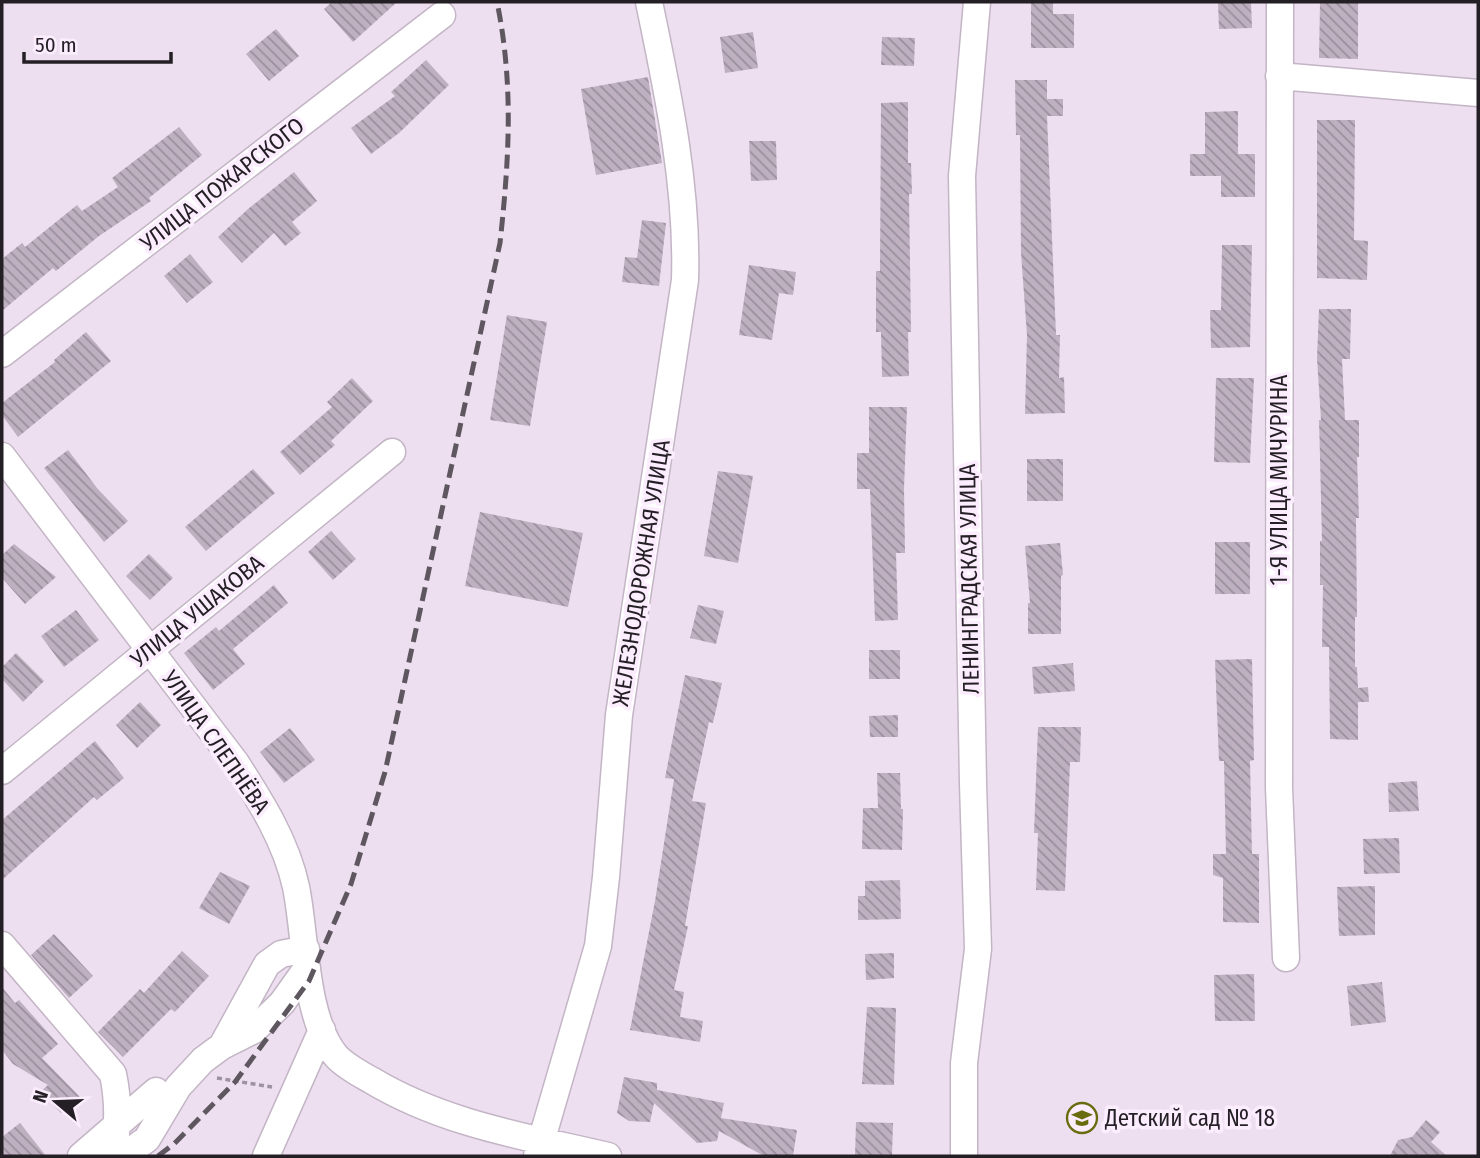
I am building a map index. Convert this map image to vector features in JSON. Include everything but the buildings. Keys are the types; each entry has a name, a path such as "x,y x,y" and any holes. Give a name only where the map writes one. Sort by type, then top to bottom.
{"street":[{"name":"ЖЕЛЕЗНОДОРОЖНАЯ УЛИЦА","path":"539,1148 598,946 619,715 685,280 686,233 666,81 649,2"},
{"name":"ЛЕНИНГРАДСКАЯ УЛИЦА","path":"964,1156 964,1063 978,949 961,176 976,2"},
{"name":"1-Я УЛИЦА МИЧУРИНА","path":"1280,2 1279,788 1286,958"},
{"name":"УЛИЦА ПОЖАРСКОГО","path":"2,354 442,15"},
{"path":"1279,76 1478,93"},
{"name":"УЛИЦА УШАКОВА","path":"2,771 392,452"},
{"name":"УЛИЦА СЛЕПНЁВА","path":"2,456 236,763 267,812 287,855 296,886 307,959 322,1030 337,1056 391,1093 430,1110 539,1148 608,1156"},
{"path":"2,945 113,1074 131,1086 175,1084"},
{"path":"80,1156 222,1046 254,1030 282,1003 307,959"},
{"path":"266,1156 322,1030"},
{"path":"112,1156 118,1124 118,1097 113,1074"},
{"path":"124,1156 147,1139 175,1084"}],"path":[{"path":"175,1084 235,1082 295,1090"}],"railway":[{"path":"158,1156 174,1144 235,1082 309,981 351,884 385,772 500,243 506,182 508,93 497,2"}],"place":[{"name":"Детский сад № 18","path":"1082,1118"}]}
